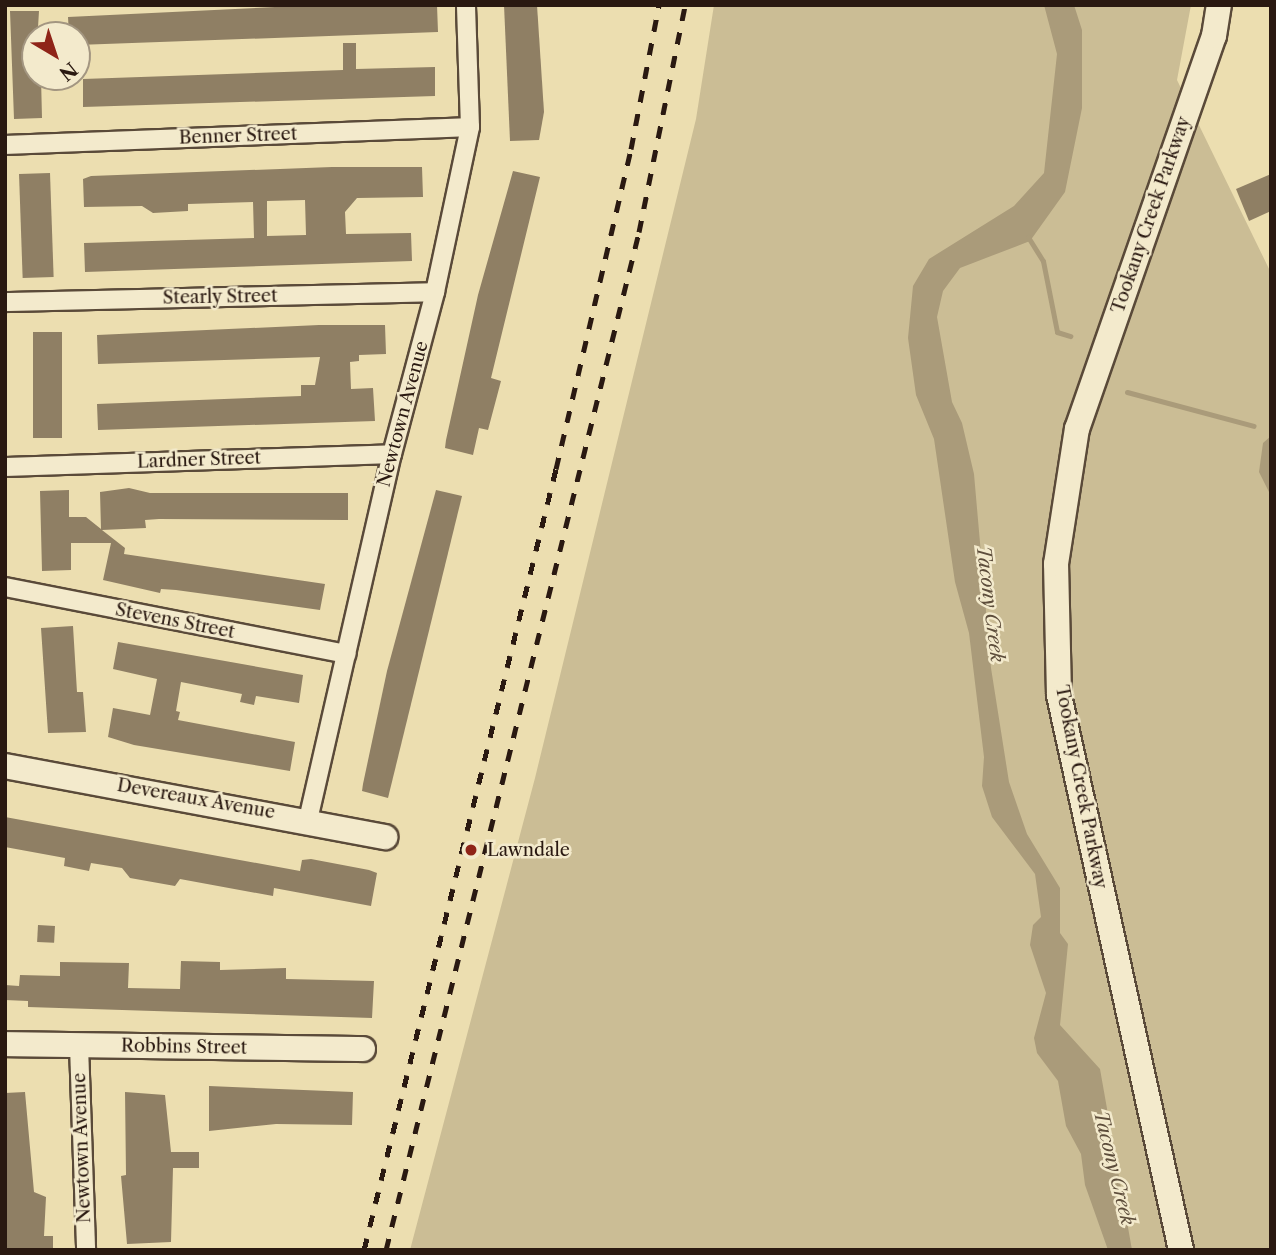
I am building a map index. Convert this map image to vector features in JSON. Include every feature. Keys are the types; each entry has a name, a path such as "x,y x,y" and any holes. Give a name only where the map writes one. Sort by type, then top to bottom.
{"main road":[{"name":"Tookany Creek Parkway","path":"1181,1250 1059,695 1056,564 1077,429 1214,36 1219,5"},
{"name":"Devereaux Avenue","path":"5,766 308,820 385,837"},
{"name":"Robbins Street","path":"5,1044 363,1049"}],"street":[{"name":"Newtown Avenue","path":"308,820 392,454 435,292 471,127 466,5"},
{"name":"Benner Street","path":"5,145 471,127"},
{"name":"Stearly Street","path":"5,302 435,292"},
{"name":"Lardner Street","path":"5,467 392,454"},
{"name":"Stevens Street","path":"5,587 346,654"},
{"name":"Newtown Avenue","path":"79,1046 86,1250"}],"shaded area":[{"path":"714,5 1191,5 1177,80 1271,273 1271,1250 410,1250 535,778 696,119"}],"water":[{"name":"Tacony Creek","path":"1044,5 1074,5 1082,30 1082,108 1065,192 1030,241 960,268 943,291 937,317 952,402 962,423 974,474 991,668 1009,782 1027,834 1060,888 1060,933 1068,944 1060,1025 1100,1069 1132,1250 1108,1250 1085,1185 1081,1154 1066,1126 1058,1081 1037,1053 1034,1038 1046,993 1030,945 1033,925 1041,917 1035,874 992,817 982,786 984,757 969,633 955,582 934,439 916,395 908,338 913,286 929,259 1014,206 1044,173 1057,54"},
{"path":"1271,436 1271,496 1259,472 1263,443"}],"building":[{"path":"437,5 438,32 91,44 91,21 68,21 68,17 296,6"},
{"path":"504,5 537,5 544,112 539,140 510,141"},
{"path":"10,11 39,11 38,21 21,21 21,91 41,91 42,118 14,119"},
{"path":"343,43 356,43 356,69 435,67 435,96 83,107 83,91 91,91 91,79 343,70"},
{"path":"332,167 422,167 423,197 357,198 345,212 346,234 411,233 412,261 85,272 84,243 254,238 253,202 188,204 188,211 153,213 142,206 84,207 83,179 91,176","holes":["305,200 306,235 267,236 267,201"]},
{"path":"513,171 540,177 491,378 501,381 488,430 479,428 473,455 445,448 446,440 478,295"},
{"path":"50,173 54,277 23,278 19,174"},
{"path":"1271,174 1271,211 1249,221 1236,189"},
{"path":"319,325 385,325 386,354 359,355 359,361 350,362 351,389 373,388 375,421 98,430 97,404 301,396 301,385 315,385 320,357 98,364 97,335"},
{"path":"33,332 62,332 62,438 33,438"},
{"path":"129,488 150,493 348,493 348,520 159,519 145,520 146,528 102,530 125,548 124,554 325,584 320,610 176,590 161,589 160,593 103,580 111,543 71,543 71,570 42,571 40,491 69,490 69,517 86,517 101,529 100,492"},
{"path":"436,490 462,496 388,798 362,791 363,784 387,671"},
{"path":"73,626 77,692 83,692 86,732 48,733 41,628"},
{"path":"118,642 303,675 299,703 256,696 254,705 240,702 242,694 181,682 176,711 180,712 178,720 295,742 290,771 134,745 108,737 113,708 150,715 157,679 113,669"},
{"path":"5,817 300,871 302,860 311,859 369,870 377,873 371,906 274,888 273,896 180,879 175,886 130,878 122,868 91,863 89,871 64,866 65,858 5,847"},
{"path":"38,925 55,926 54,943 37,942"},
{"path":"181,961 220,962 220,970 286,968 286,979 374,981 372,1018 28,1007 28,1001 5,1000 5,985 19,986 20,975 60,976 60,962 129,963 128,988 180,989"},
{"path":"209,1086 353,1092 352,1125 276,1124 209,1131"},
{"path":"25,1092 34,1192 46,1197 44,1236 53,1236 53,1250 7,1250 5,1093"},
{"path":"125,1092 165,1095 171,1152 199,1152 199,1168 173,1168 171,1242 127,1244 121,1176 126,1175"}],"waterway":[{"path":"1028,237 1043,261 1057,332 1070,336"},
{"path":"1127,392 1254,426"}],"railway":[{"path":"364,1250 556,469 631,149 659,5"},
{"path":"386,1250 639,232 685,5"}],"place":[{"name":"Lawndale","path":"471,850"}]}
